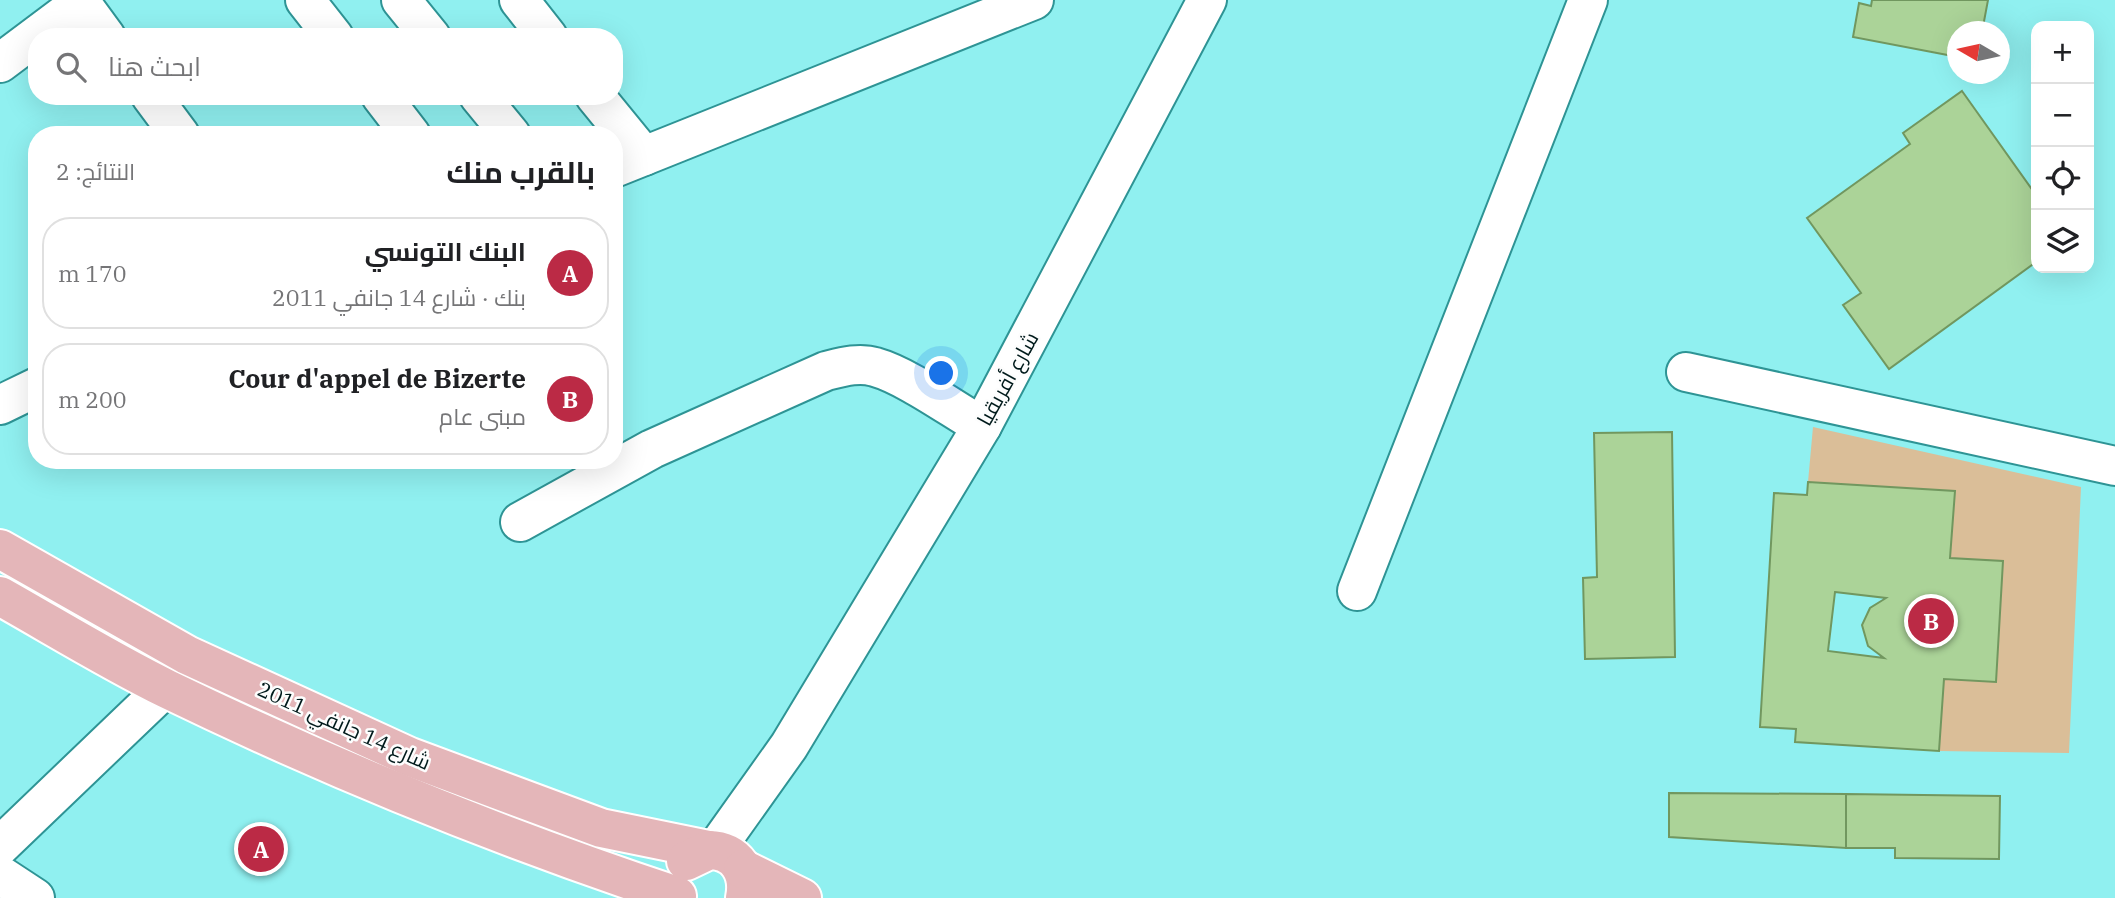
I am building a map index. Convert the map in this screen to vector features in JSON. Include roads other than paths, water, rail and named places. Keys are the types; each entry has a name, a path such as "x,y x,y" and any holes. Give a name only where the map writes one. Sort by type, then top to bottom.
{"main road":[{"name":"شارع 14 جانفي 2011","path":"0,549 187,655 410,757 601,828 730,867"},
{"name":"شارع 14 جانفي 2011","path":"0,596 165,688 437,810 536,848 677,897 679,871 696,853 802,898"}],"street":[{"path":"305,0 327,28"},
{"path":"401,0 424,28"},
{"path":"519,0 541,28"},
{"path":"629,162 1034,0"},
{"name":"شارع أفريقيا","path":"730,867 789,746 982,426 1207,0"},
{"path":"1357,591 1588,0"},
{"path":"44,28 79,1 99,28"},
{"path":"0,62 28,40"},
{"path":"157,105 173,126"},
{"path":"388,105 404,126"},
{"path":"486,105 504,126"},
{"path":"600,105 611,126"},
{"path":"623,465 652,449 826,371 853,365 875,367 892,375 982,426"},
{"path":"1686,372 2115,466"},
{"path":"520,522 616,469"},
{"path":"0,846 165,688"},
{"path":"0,875 35,898"}],"place":[{"name":"Cour d'appel de Bizerte","path":"1931,621"},
{"name":"البنك التونسي","path":"261,849"}]}
